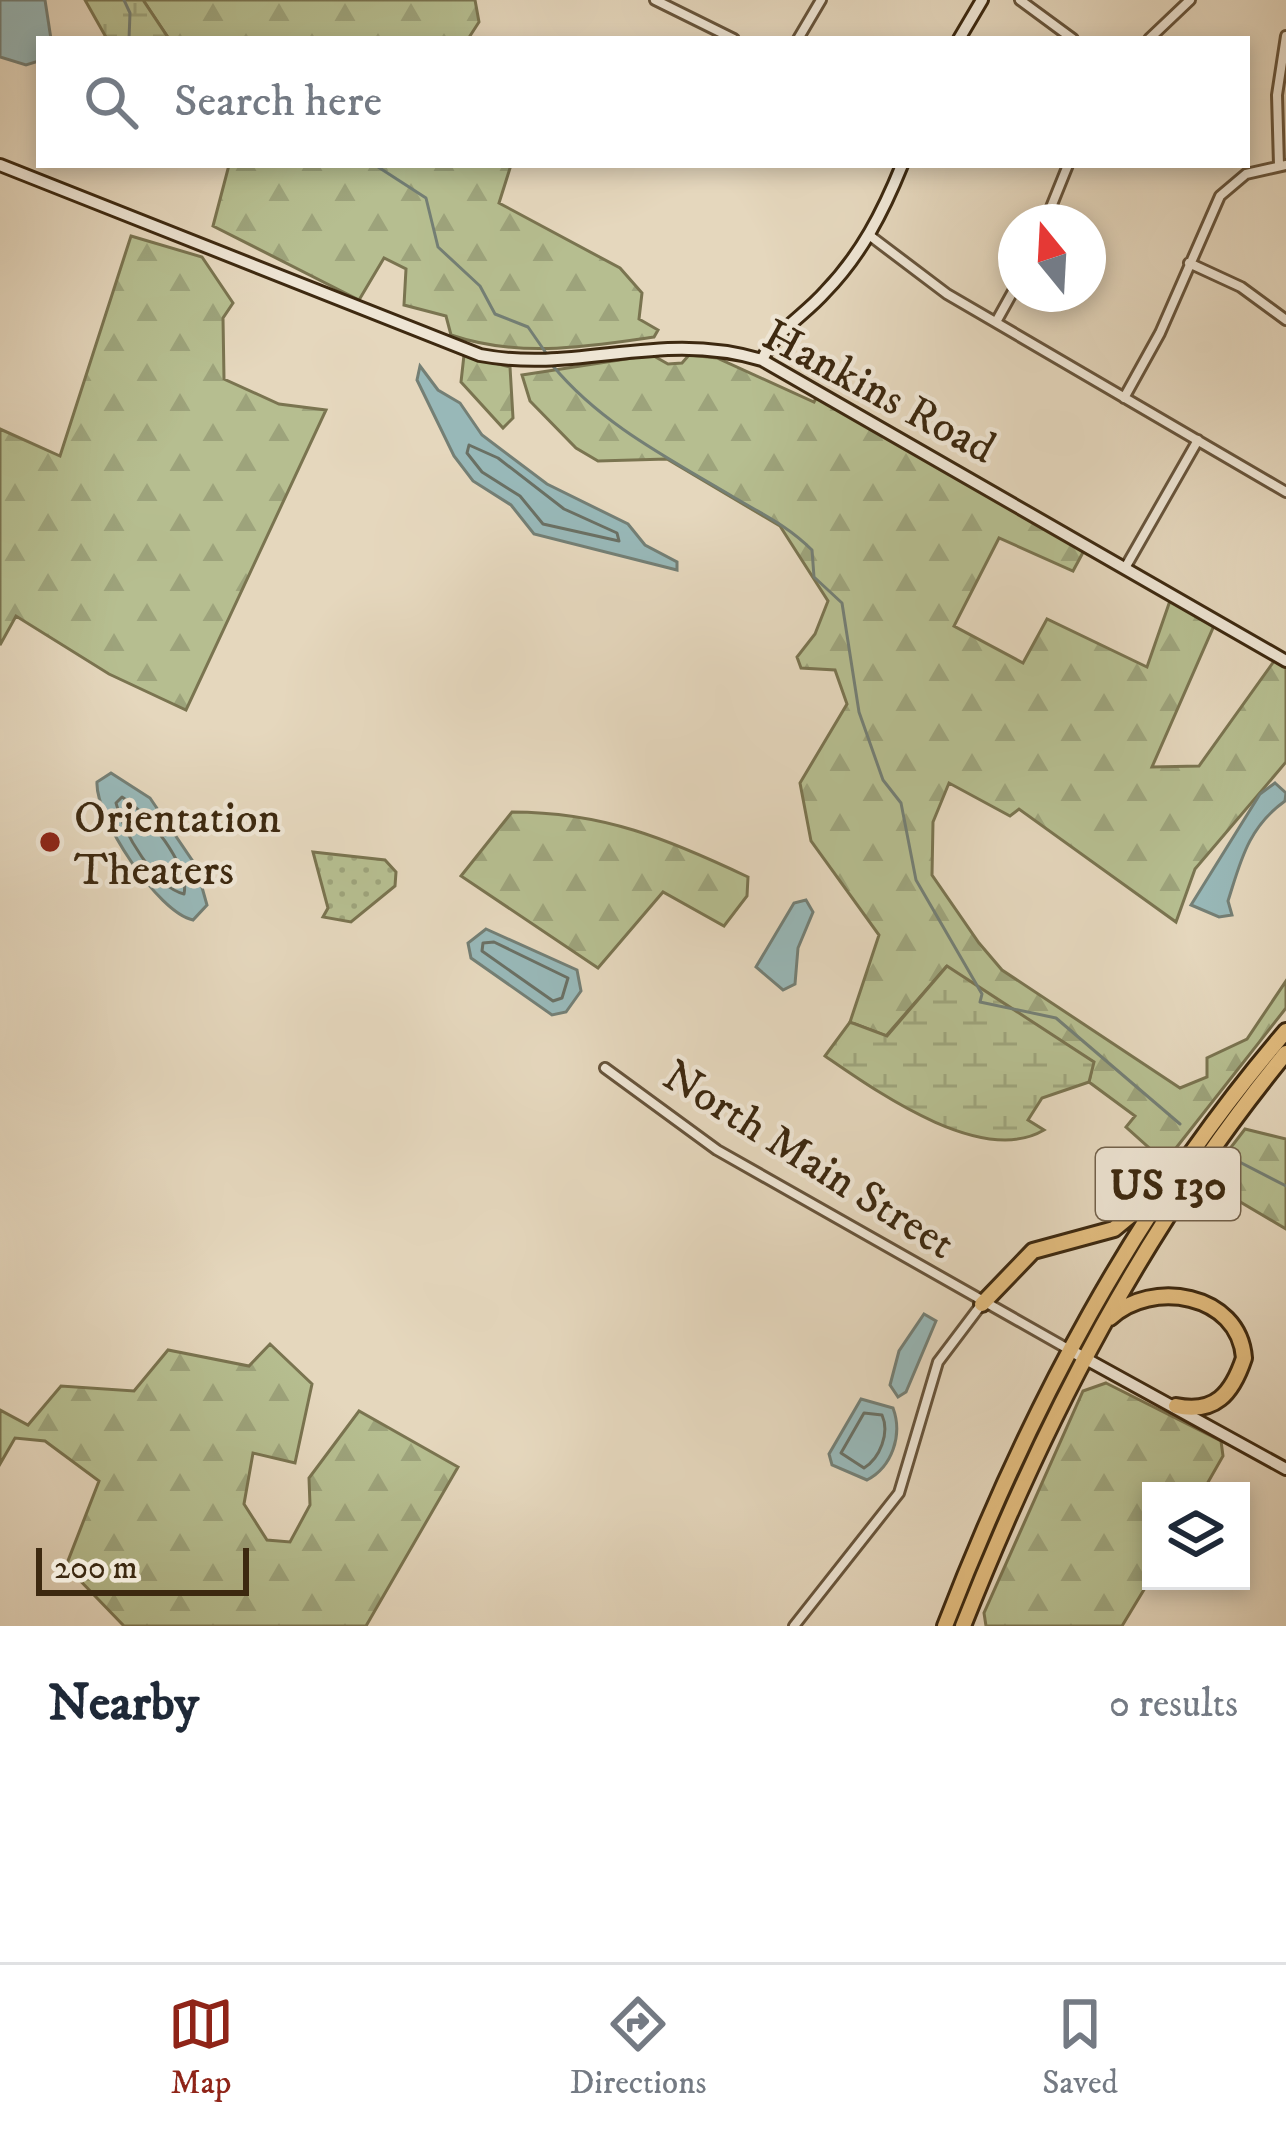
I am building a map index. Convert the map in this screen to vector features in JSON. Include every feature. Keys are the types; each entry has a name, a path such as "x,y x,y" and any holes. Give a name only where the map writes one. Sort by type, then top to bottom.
{"highway":[{"name":"US 130","path":"945,1626 998,1492 1178,1171 1286,1031"},
{"name":"US 130","path":"963,1626 1075,1352 1097,1330 1176,1201 1286,1053"},
{"path":"982,1304 1033,1251 1119,1227 1178,1171"},
{"path":"1097,1330 1127,1301 1156,1294 1218,1309 1234,1324 1244,1358 1220,1402 1199,1411 1176,1406"}],"main road":[{"path":"960,36 982,0"},
{"name":"Hankins Road","path":"0,165 480,355 541,362 691,345 762,360 1286,661"},
{"path":"762,360 772,341 826,291 869,235 901,168"},
{"path":"1075,1352 1286,1468"}],"street":[{"path":"800,36 821,0"},
{"path":"1020,0 1069,36"},
{"path":"1152,36 1190,0"},
{"path":"658,1 728,36"},
{"path":"1124,398 1227,188 1246,174 1282,165 1277,95 1286,36"},
{"path":"1053,204 1067,168"},
{"path":"869,235 934,285 1286,491"},
{"path":"1189,263 1241,287 1286,320"},
{"path":"996,322 1002,312"},
{"path":"1125,568 1198,440"},
{"name":"North Main Street","path":"605,1068 717,1150 982,1304 1075,1352"},
{"name":"North Main Street","path":"794,1626 899,1493 938,1362 951,1337 982,1304"}],"green space":[{"path":"85,0 143,0 167,36 105,36"},
{"path":"143,0 475,0 479,22 470,36 167,36"},
{"path":"228,168 510,168 499,203 620,268 642,293 639,319 658,330 654,337 577,347 476,342 451,335 446,316 404,305 406,269 384,258 359,300 213,226"},
{"path":"131,236 202,257 233,303 223,318 224,379 279,404 326,410 186,710 109,674 16,616 0,645 0,429 60,456"},
{"path":"464,355 510,367 513,418 503,428 461,382"},
{"path":"652,355 668,364 682,363 689,355 717,358 814,402 819,392 1087,545 1073,571 999,538 954,626 1023,663 1047,619 1147,667 1172,595 1216,621 1152,767 1199,766 1277,657 1286,663 1286,762 1195,869 1176,922 1019,809 1010,816 949,783 933,822 932,875 1002,970 1180,1088 1207,1077 1207,1058 1247,1039 1286,981 1286,1008 1165,1162 1126,1127 1135,1116 1089,1082 1093,1062 946,967 886,1036 850,1022 879,935 811,841 800,783 847,704 835,670 801,668 797,657 815,634 828,601 780,526 667,459 598,461 576,448 530,401 522,375"},
{"path":"512,812 576,817 662,840 748,877 747,896 724,926 663,892 598,968 461,876"},
{"path":"313,852 385,860 396,872 395,886 351,922 323,917 328,908"},
{"path":"947,966 1094,1062 1089,1082 1042,1098 1028,1120 1044,1130 1019,1139 961,1132 900,1105 825,1056 850,1022 887,1036"},
{"path":"1245,1129 1286,1139 1286,1229 1205,1181"},
{"path":"270,1344 312,1384 295,1463 253,1453 244,1504 267,1540 290,1542 310,1505 309,1478 359,1411 458,1467 366,1626 124,1626 66,1566 99,1481 45,1441 15,1438 0,1464 0,1410 28,1425 61,1386 134,1391 168,1350 249,1366"},
{"path":"1106,1383 1221,1441 1223,1456 1208,1482 1142,1482 1144,1590 1122,1626 986,1626 984,1613 1083,1391"}],"water":[{"path":"0,0 45,0 51,36 36,36 36,62 26,65 0,57"},
{"path":"420,366 438,390 460,403 482,435 547,484 628,524 645,545 677,562 677,570 534,534 511,505 473,481 454,456 417,380"},
{"path":"111,773 150,798 196,866 207,905 193,920 163,900 117,839 97,782"},
{"path":"1275,783 1286,793 1285,801 1262,823 1247,847 1228,901 1232,915 1219,917 1191,905 1260,794"},
{"path":"806,900 813,912 798,948 795,984 783,990 756,967 794,903"},
{"path":"486,929 577,970 581,991 566,1012 552,1015 471,958 468,943"},
{"path":"924,1314 936,1321 906,1392 898,1397 890,1385 899,1351"},
{"path":"861,1399 893,1408 897,1429 889,1459 867,1480 832,1465 829,1454"}],"waterway":[{"path":"124,0 130,13 129,36"},
{"path":"380,168 426,198 438,247 480,286 495,314 528,327 546,353"},
{"path":"553,366 615,423 775,521 812,550 814,577 842,603 859,712 883,780 901,803 916,880 982,994 980,1002 1056,1018 1180,1124"},
{"path":"1224,1154 1286,1186"}],"place":[{"name":"Orientation Theaters","path":"50,842"}]}
